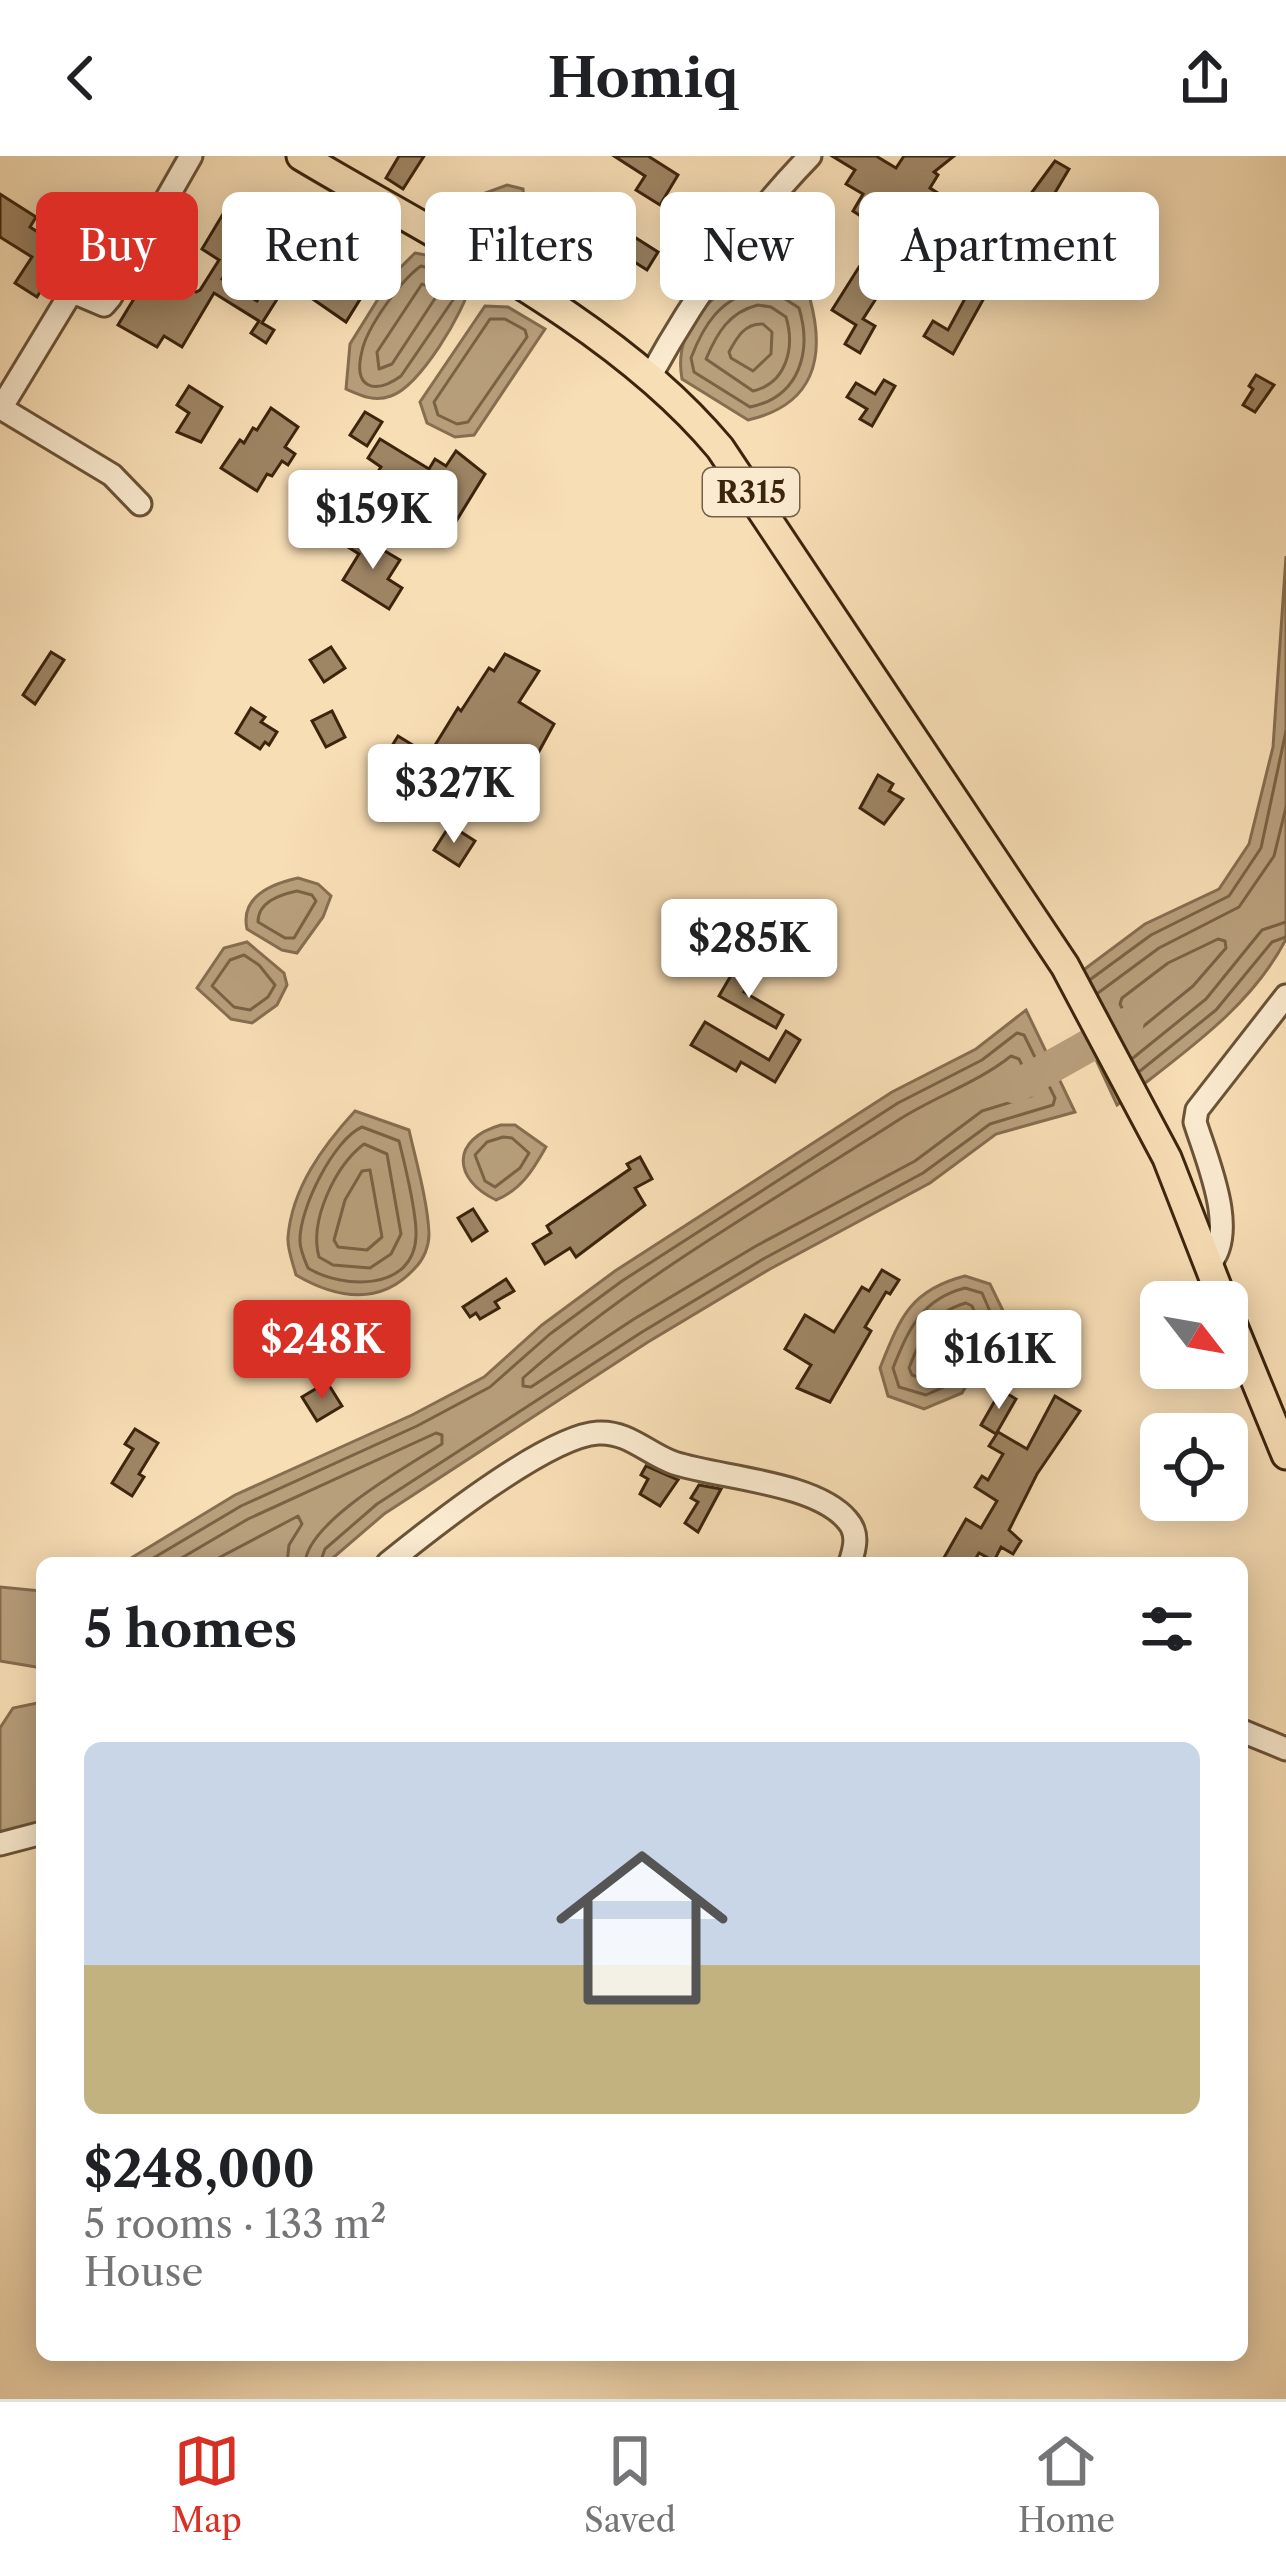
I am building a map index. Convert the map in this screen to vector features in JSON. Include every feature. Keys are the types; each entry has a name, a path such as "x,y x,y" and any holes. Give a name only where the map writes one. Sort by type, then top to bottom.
{"main road":[{"name":"R315","path":"301,156 531,293 651,375 720,448 1065,966 1167,1158 1214,1281"},
{"path":"1248,1362 1286,1455"}],"street":[{"path":"140,504 112,475 0,408 69,296 78,294 104,305 110,298 190,156"},
{"path":"651,375 688,306 755,217 810,156"},
{"path":"1208,1265 1220,1247 1221,1218 1195,1122 1197,1109 1286,996"},
{"path":"396,1557 523,1466 598,1432 624,1436 670,1462 824,1503 846,1518 852,1529 856,1541 852,1557"},
{"path":"1248,1733 1286,1749"},
{"path":"0,1844 36,1835"}],"water":[{"path":"507,185 523,189 523,192 488,192"},
{"path":"415,253 425,255 425,300 464,300 440,346 415,378 391,396 363,396 346,389 350,344 377,300 401,300 401,267"},
{"path":"810,300 815,359 801,391 788,403 748,420 682,379 683,344 711,301"},
{"path":"485,306 508,307 545,329 474,435 455,437 427,423 420,402"},
{"path":"1286,556 1286,939 1233,1010 1117,1105 1062,986 1145,924 1219,889 1249,844 1273,747"},
{"path":"298,878 318,884 331,896 323,917 297,953 282,950 247,929 246,918 260,894"},
{"path":"247,942 284,973 287,985 277,1005 252,1023 231,1019 197,988 224,948"},
{"path":"1026,1010 1075,1112 996,1134 930,1183 770,1269 648,1342 384,1514 334,1557 133,1557 235,1495 484,1377 542,1325 615,1271 892,1092 976,1049"},
{"path":"355,1111 409,1130 429,1234 421,1261 402,1280 358,1295 327,1289 296,1275 288,1242 303,1185 321,1153"},
{"path":"501,1125 515,1125 546,1147 519,1185 496,1200 471,1181 463,1160 473,1140"},
{"path":"965,1276 990,1284 1006,1317 962,1393 924,1409 888,1396 880,1368 909,1308 931,1289"},
{"path":"0,1587 36,1590 36,1667 0,1661"},
{"path":"36,1703 36,1825 0,1832 0,1728 13,1708"}],"building":[{"path":"399,156 424,156 403,189 386,178"},
{"path":"614,156 648,156 678,175 668,192 660,192 660,205 636,190 645,176"},
{"path":"832,156 876,156 896,168 904,156 954,156 934,172 938,175 930,188 936,192 860,192 846,184 855,170"},
{"path":"1055,161 1069,169 1055,192 1032,192"},
{"path":"0,194 36,217 30,227 36,231 36,296 15,283 32,257 0,237"},
{"path":"222,216 222,298 214,293 182,347 164,336 157,347 118,325 133,300 198,300 198,291 219,260 202,249"},
{"path":"636,238 658,252 647,270 636,263"},
{"path":"859,267 859,300 875,300 863,319 875,326 860,353 845,344 856,325 832,310"},
{"path":"225,300 277,300 262,323 274,330 266,343 251,333 259,321"},
{"path":"314,300 360,300 346,322"},
{"path":"964,300 983,300 953,354 924,336 933,321 948,330"},
{"path":"1256,375 1274,385 1255,412 1243,405"},
{"path":"884,380 895,386 872,426 860,419 867,409 847,397 856,383 875,394"},
{"path":"189,386 222,407 201,442 177,432 189,413 177,405"},
{"path":"271,408 298,427 285,447 295,454 288,465 282,461 272,476 267,474 257,491 221,468"},
{"path":"365,412 382,422 367,446 350,435"},
{"path":"380,439 429,469 435,459 446,466 456,451 485,474 455,523 444,515 432,534 390,507 401,489 377,473 381,467 368,458"},
{"path":"356,534 400,560 388,579 402,588 389,609 343,580 359,554 348,547"},
{"path":"331,647 345,668 324,682 310,660"},
{"path":"51,652 64,660 35,704 23,695"},
{"path":"505,654 539,671 519,702 554,724 525,777 521,775 502,804 453,770 441,789 387,754 398,736 429,755 458,708 461,711 489,668 494,671"},
{"path":"251,708 277,732 260,749 236,733"},
{"path":"332,711 345,737 326,747 312,721"},
{"path":"878,775 893,784 889,791 903,799 884,824 860,808"},
{"path":"450,825 475,841 459,866 434,850"},
{"path":"733,972 750,982 744,992 783,1015 776,1028 719,996"},
{"path":"705,1022 769,1060 786,1031 800,1040 775,1082 741,1062 736,1071 691,1045"},
{"path":"640,1157 652,1179 635,1188 645,1205 576,1257 570,1248 545,1264 533,1244 551,1233 547,1226 630,1169 627,1164"},
{"path":"473,1209 487,1231 472,1241 458,1218"},
{"path":"882,1270 899,1280 865,1327 871,1331 830,1402 797,1388 811,1365 785,1349 805,1315 834,1332 862,1287 869,1291"},
{"path":"506,1279 514,1291 495,1302 499,1308 480,1319 476,1313 470,1317 463,1307"},
{"path":"327,1382 342,1406 317,1421 302,1397"},
{"path":"1001,1390 1016,1399 996,1434 981,1425"},
{"path":"1055,1396 1080,1411 1037,1474 1009,1530 1021,1541 1013,1554 1001,1547 996,1557 979,1553 977,1557 944,1557 966,1519 981,1528 997,1501 975,1487 982,1476 988,1480 1003,1454 989,1446 998,1432 1027,1449"},
{"path":"135,1429 158,1443 132,1496 112,1483 133,1449 125,1444"},
{"path":"646,1466 678,1480 660,1506 640,1494 648,1479 641,1475"},
{"path":"699,1485 721,1489 698,1532 685,1523 698,1502 691,1498"}],"waterway":[{"path":"1015,1087 1127,1024"}]}
